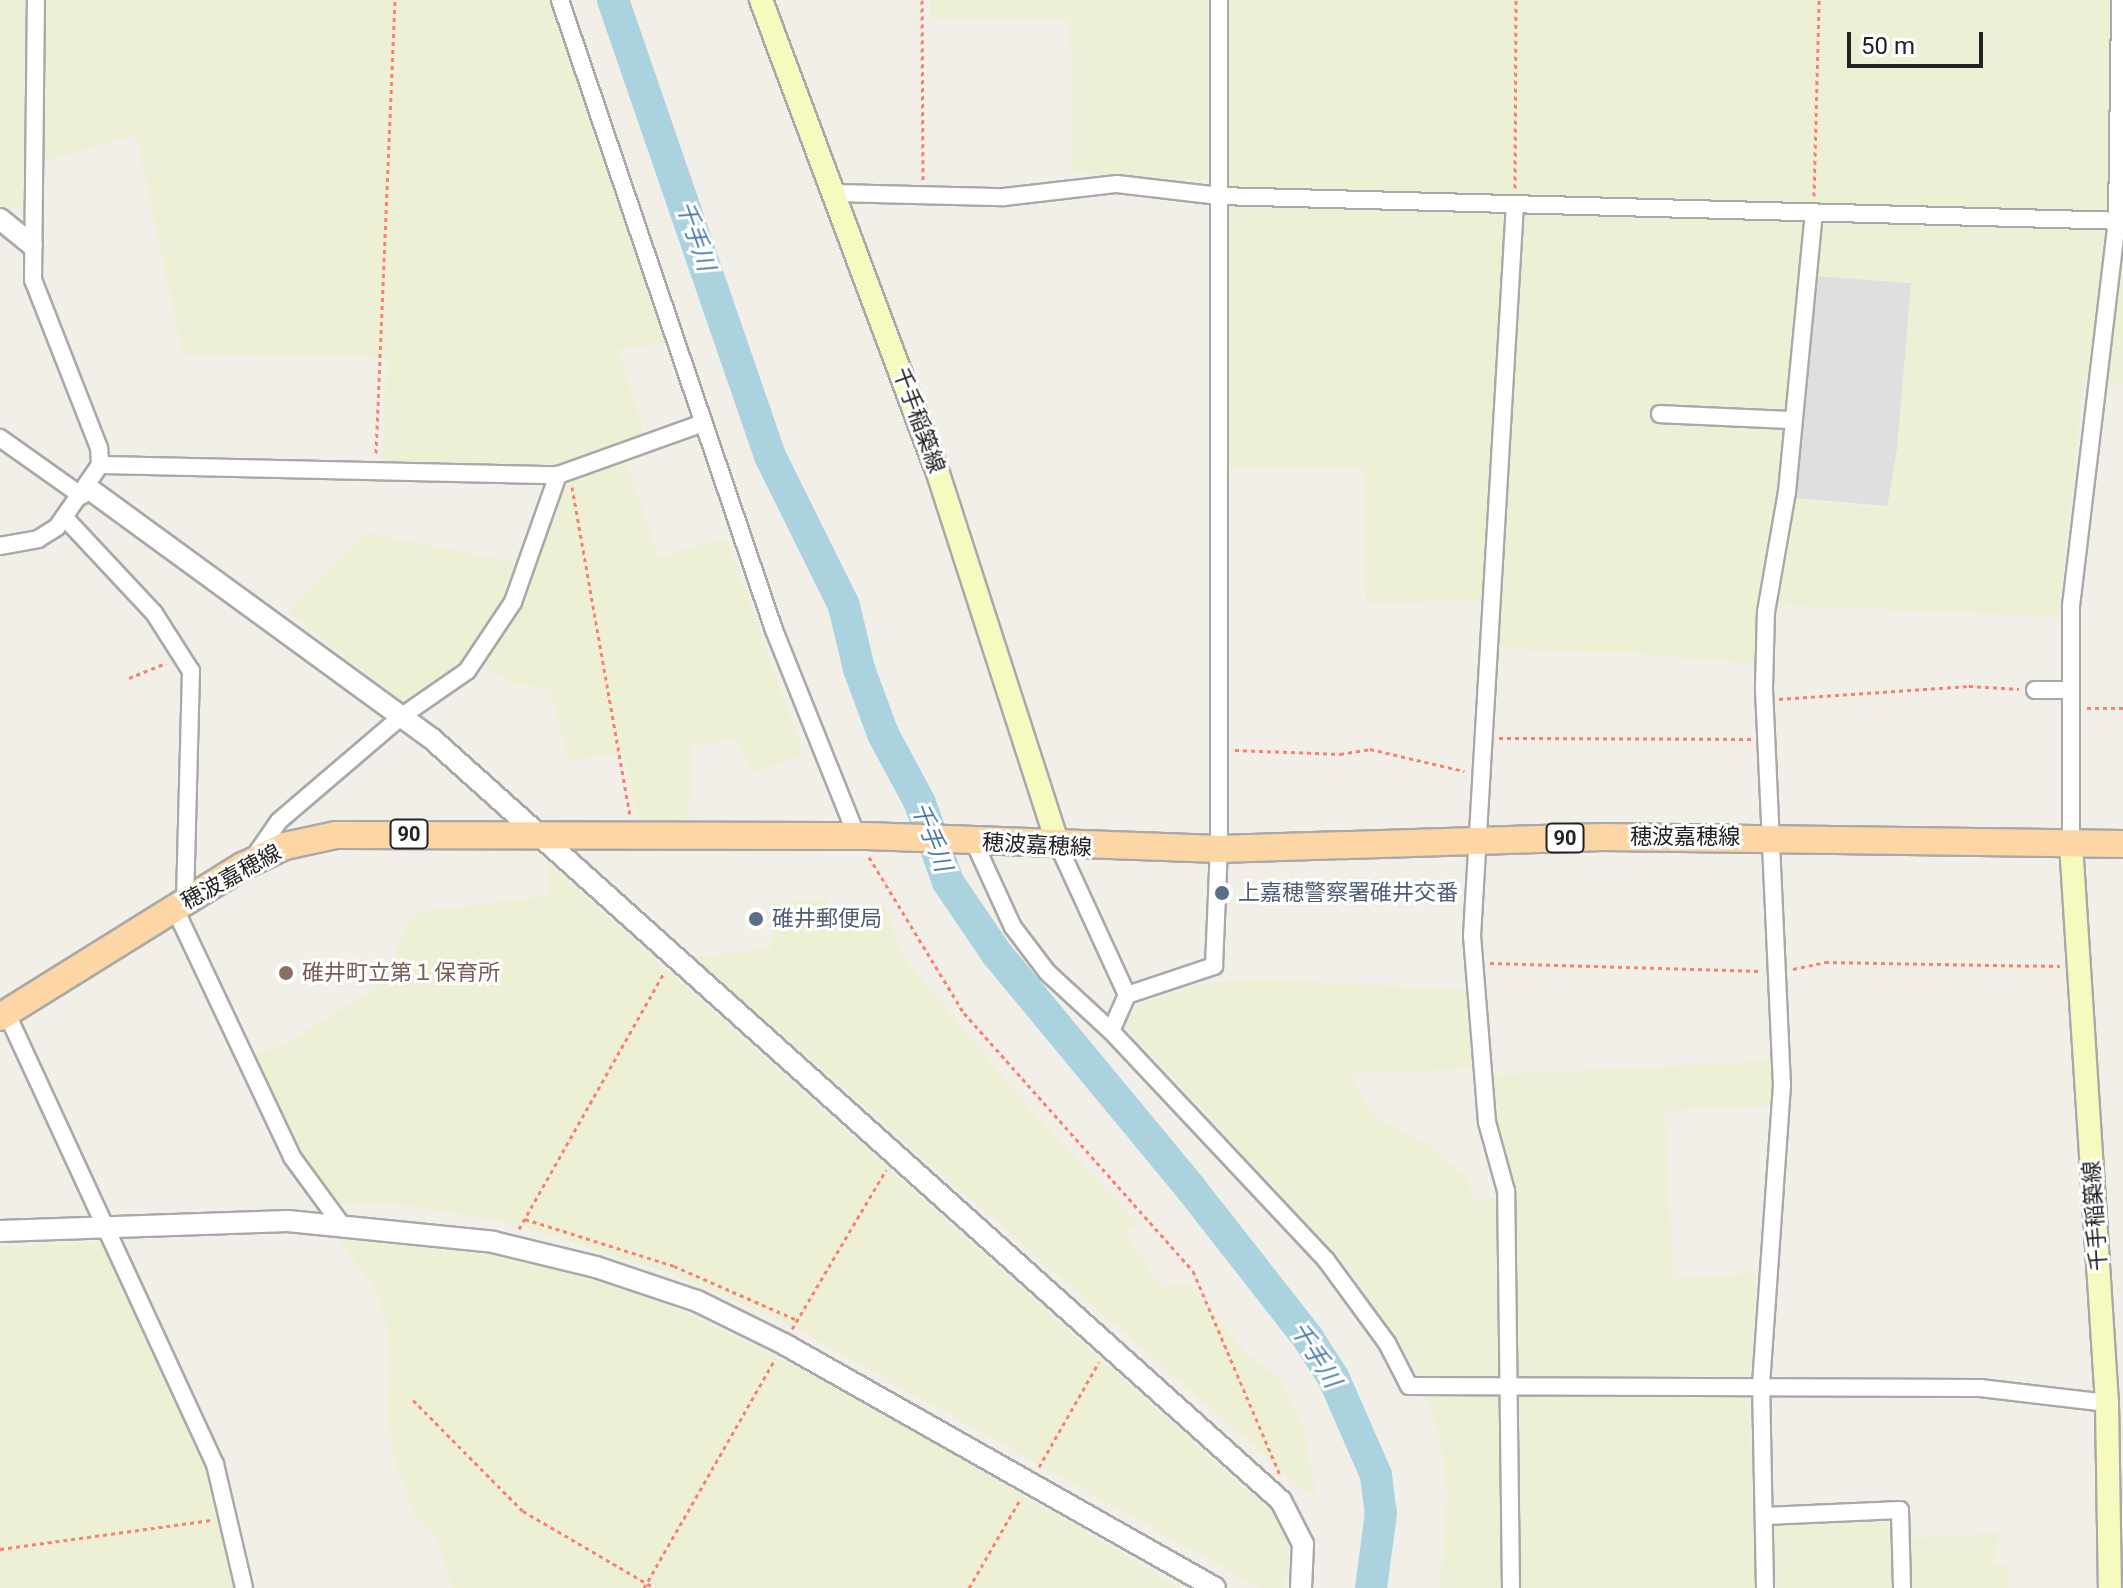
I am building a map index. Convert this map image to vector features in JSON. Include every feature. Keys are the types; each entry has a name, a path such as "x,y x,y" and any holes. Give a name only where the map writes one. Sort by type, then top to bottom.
{"main road":[{"name":"千手稲築線","path":"761,0 936,467 1059,847"},
{"name":"穂波嘉穂線","path":"4,1015 251,862 285,846 336,835 862,836 1059,847 1219,849 1480,840 1774,838 2123,844"},
{"name":"千手稲築線","path":"2071,844 2112,1408 2110,1588"}],"street":[{"path":"0,546 38,539 66,519 100,465 99,448 39,301 32,245 36,0"},
{"path":"560,0 774,630 862,836"},
{"path":"1111,1031 1127,995 1214,966 1219,849 1219,0"},
{"path":"2071,844 2071,606 2120,221 2120,0"},
{"path":"835,193 1004,197 1117,184 1219,196 2120,221"},
{"path":"1511,1588 1506,1191 1487,1122 1474,961 1473,881 1480,840 1478,778 1515,204"},
{"path":"1765,1588 1761,1385 1782,1101 1774,838 1764,698 1766,612 1787,492 1814,212"},
{"path":"0,219 32,245"},
{"path":"1660,414 1793,420"},
{"path":"100,465 564,474 703,423"},
{"path":"0,438 85,492 402,716 540,837 1108,1345 1288,1511 1303,1544 1301,1588"},
{"path":"251,862 279,821 346,769 402,716 467,671 490,642 533,555 564,474"},
{"path":"66,519 154,613 184,655 194,692 180,904 292,1157 341,1224"},
{"path":"2035,690 2071,690"},
{"path":"969,841 1013,927 1047,972 1111,1031 1326,1260 1387,1343 1409,1386 1980,1388 2112,1408"},
{"path":"1059,847 1127,995"},
{"path":"4,1015 180,1381 215,1464 244,1588"},
{"path":"0,1231 341,1224 508,1246 596,1267 697,1301 784,1344 1215,1588"},
{"path":"1765,1516 1900,1510 1902,1588"}],"path":[{"path":"375,469 395,0"},
{"path":"922,0 923,195"},
{"path":"1515,204 1516,0"},
{"path":"1814,212 1819,0"},
{"path":"564,474 633,835"},
{"path":"129,678 184,655"},
{"path":"1764,698 1969,686 2035,690"},
{"path":"2071,708 2123,708"},
{"path":"1481,737 1767,739"},
{"path":"1217,750 1340,754 1370,749 1429,760 1478,778"},
{"path":"862,836 964,1013 1193,1271 1278,1468 1288,1511"},
{"path":"508,1246 672,958"},
{"path":"1474,961 1543,968 1777,972 1825,962 2079,965"},
{"path":"645,1586 894,1156"},
{"path":"525,1219 674,1266 797,1320"},
{"path":"969,1588 1108,1345"},
{"path":"413,1400 523,1511 645,1586 655,1588"},
{"path":"0,1549 229,1518"}],"shaded area":[{"path":"1816,275 1912,283 1892,507 1796,498"}],"green space":[{"path":"0,0 28,0 27,208 6,210 0,204"},
{"path":"43,0 552,0 667,343 618,349 646,437 621,448 659,557 726,537 804,755 751,773 736,739 691,747 689,823 638,825 624,754 569,760 550,690 515,683 483,666 517,611 536,563 563,485 554,468 382,461 387,358 183,354 136,135 42,162"},
{"path":"930,0 2123,0 2123,386 2084,378 2058,617 1757,604 1754,664 1630,653 1500,649 1500,600 1366,603 1364,468 1226,468 1228,181 1072,173 1070,18 930,18","holes":["1816,276 1911,283 1898,444 1887,509 1794,498"]},
{"path":"367,533 521,564 463,667 407,705 288,612"},
{"path":"548,863 1279,1519 1290,1560 1283,1588 1260,1588 782,1321 678,1276 511,1223 411,1206 333,1203 306,1169 256,1055 286,1043 384,983 406,926 423,911 549,896"},
{"path":"827,899 830,906 884,905 903,956 1028,1107 1137,1222 1125,1233 1155,1278 1164,1288 1188,1282 1244,1350 1282,1382 1303,1428 1317,1501 693,957 772,948 771,904"},
{"path":"1259,979 1466,990 1471,1069 1349,1074 1375,1117 1429,1146 1465,1175 1475,1201 1517,1193 1497,1132 1491,1075 1771,1061 1771,1106 1665,1111 1673,1279 1756,1273 1749,1402 1753,1524 1889,1522 1890,1540 1999,1533 1994,1565 2009,1565 2008,1588 1440,1588 1447,1494 1440,1438 1415,1367 1346,1265 1123,1024 1139,1005 1206,983"},
{"path":"338,1239 496,1255 609,1283 696,1317 856,1397 1180,1588 452,1588 436,1535 415,1515 395,1461 387,1418 390,1359 385,1314 371,1283"},
{"path":"103,1243 182,1400 208,1470 236,1588 0,1588 0,1246"}],"waterway":[{"name":"千手川","path":"613,0 771,458 844,606 859,669 883,734 920,803 948,882 997,954 1192,1190 1308,1338 1334,1379 1376,1475 1381,1513 1371,1588"}],"place":[{"name":"上嘉穂警察署碓井交番","path":"1222,893"},
{"name":"碓井郵便局","path":"756,919"},
{"name":"碓井町立第１保育所","path":"286,973"}]}
